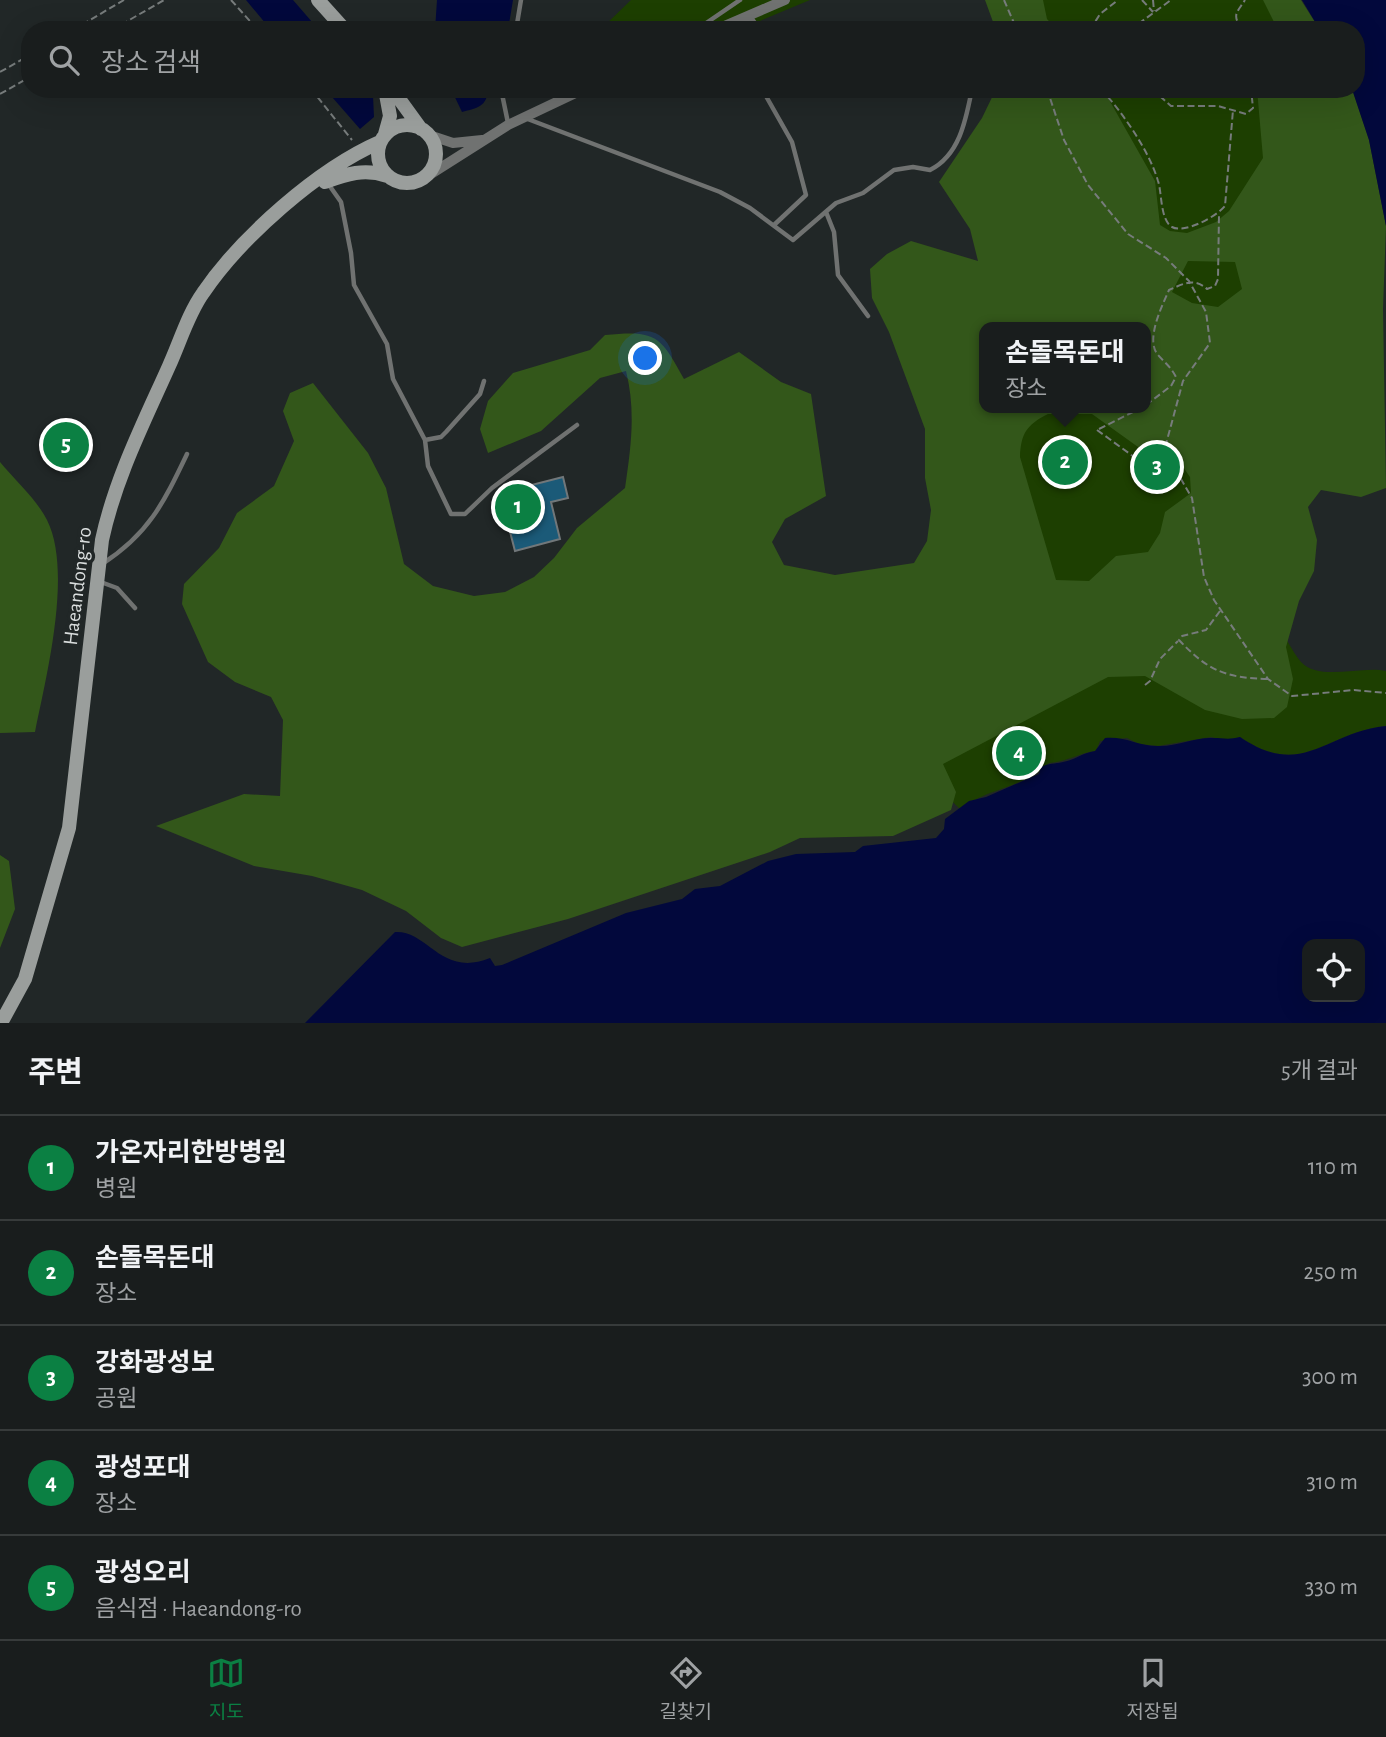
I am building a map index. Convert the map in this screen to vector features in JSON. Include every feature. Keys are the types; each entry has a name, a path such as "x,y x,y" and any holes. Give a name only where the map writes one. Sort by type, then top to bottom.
{"main road":[{"path":"317,0 337,21"},
{"path":"387,98 390,116 378,160 387,176 404,184 423,179 435,163 435,143 399,98"},
{"path":"383,138 401,125 425,132"},
{"name":"Haeandong-ro","path":"1,1023 25,979 68,837 106,522 115,492 195,304 237,251 296,198 383,138"},
{"name":"Haeandong-ro","path":"296,198 326,182 355,172 376,172 387,176"}],"street":[{"path":"737,21 785,0"},
{"path":"423,179 509,125 565,98"},
{"path":"425,132 453,143 486,139"}],"lane":[{"path":"518,21 521,0"},
{"path":"709,21 740,0"},
{"path":"748,21 749,16"},
{"path":"749,16 753,21"},
{"path":"503,98 509,125"},
{"path":"767,98 792,142 806,195 774,225"},
{"path":"524,118 720,192 750,208 793,240 836,203 863,193 894,170 912,167 930,170 946,158 963,130 970,98"},
{"path":"326,182 341,202 354,285 387,344 393,379 425,440 426,457 446,508 458,516 465,514 492,488 577,425"},
{"path":"827,212 834,232 841,281 867,316"},
{"path":"425,440 442,437 480,394 484,381"},
{"path":"135,608 117,588 98,573 149,525 161,509 187,454"}],"path":[{"path":"88,21 124,0"},
{"path":"128,21 164,0"},
{"path":"231,0 250,21"},
{"path":"1004,0 1013,21"},
{"path":"1096,21 1100,14 1118,0"},
{"path":"1142,0 1154,12"},
{"path":"1153,0 1154,12"},
{"path":"1142,21 1171,0"},
{"path":"1236,21 1234,17 1245,0"},
{"path":"0,72 21,60"},
{"path":"0,93 21,81"},
{"path":"319,98 342,125 360,153"},
{"path":"1050,98 1064,140 1088,185 1128,234 1166,258 1189,281 1206,312 1211,332 1205,352 1183,381 1166,444 1174,469 1192,498 1204,577 1221,610 1268,679 1292,696 1354,690 1386,693"},
{"path":"1109,98 1122,112 1158,179 1165,220 1172,227 1183,228 1219,213"},
{"path":"1162,98 1171,106 1218,106 1250,112 1251,98"},
{"path":"1151,401 1171,386 1176,377 1171,366 1156,354 1153,345 1161,309 1169,290 1189,281 1200,283 1207,289 1215,286 1221,265 1219,213 1228,196 1233,110"},
{"path":"1133,413 1097,430 1152,470 1174,469"},
{"path":"1144,685 1150,681 1160,659 1182,636 1206,630 1221,610"},
{"path":"1179,640 1208,666 1226,676 1268,679"}],"green space":[{"path":"631,0 810,0 760,21 609,21"},
{"path":"985,0 1043,0 1049,21 993,21"},
{"path":"987,0 1295,0 1308,21 997,21"},
{"path":"1263,0 1301,0 1314,21 1274,21"},
{"path":"992,98 1108,98 1155,181 1160,225 1170,231 1187,233 1216,222 1229,211 1263,158 1258,98 1355,98 1369,140 1386,226 1383,309 1386,488 1361,497 1321,490 1308,507 1317,540 1314,571 1299,601 1286,647 1293,679 1287,707 1274,718 1242,719 1205,710 1145,676 1108,677 943,764 956,792 951,810 893,836 800,838 770,852 568,919 462,947 441,938 406,911 362,890 312,876 254,866 156,826 244,794 280,796 283,720 271,697 235,682 208,662 182,604 184,584 219,548 237,513 274,486 294,441 283,411 290,393 313,383 368,453 386,488 404,564 433,586 474,596 505,592 534,577 554,558 577,528 625,488 632,415 626,371 600,378 541,431 488,453 480,429 488,401 513,373 590,350 605,335 622,334 646,335 662,344 684,379 739,352 781,382 811,394 826,496 785,519 772,542 784,565 835,575 914,563 927,541 931,510 925,478 925,429 889,332 872,298 870,269 887,254 911,241 978,261 970,229 939,182 982,118","holes":["1188,261 1235,262 1242,289 1218,307 1192,303 1172,292","1048,414 1092,414 1159,462 1181,464 1190,477 1191,493 1165,512 1160,533 1148,552 1116,556 1089,581 1056,580 1020,457 1026,431"]},
{"path":"1033,98 1340,98 1278,625 1298,658 1309,668 1330,672 1386,671 1386,726 1346,736 1298,754 1281,754 1262,749 1240,737 1227,741 1211,737 1158,746 1139,744 1127,738 1100,741 1096,751 1049,763 1028,778 980,797 961,810 927,777 1016,413 1151,413 1151,322 1144,322"},
{"path":"0,462 32,498 47,520 58,567 55,625 35,732 0,733"},
{"path":"0,855 9,861 15,909 0,948"}],"shaded area":[{"path":"246,0 293,0 311,21 264,21"},
{"path":"437,0 513,0 510,21 436,21"},
{"path":"1302,0 1386,0 1386,226 1369,140 1355,98 1365,98 1365,21 1315,21"},
{"path":"333,98 373,98 374,117 360,129"},
{"path":"455,98 486,98 477,108 462,112"},
{"path":"1386,726 1386,1023 305,1023 395,932 407,933 436,952 459,962 473,963 490,958 495,966 502,965 626,913 682,899 695,889 720,886 768,861 796,854 855,852 863,846 936,838 944,829 945,819 969,801 986,797 1039,774 1041,767 1095,751 1105,738 1158,746 1206,738 1240,737 1262,749 1281,754 1298,754 1346,736"}],"building":[{"path":"563,477 568,498 551,502 560,539 515,551 500,493"}],"place":[{"name":"광성오리","path":"66,445"},
{"name":"손돌목돈대","path":"1065,462"},
{"name":"강화광성보","path":"1157,467"},
{"name":"가온자리한방병원","path":"518,507"},
{"name":"광성포대","path":"1019,753"}]}
